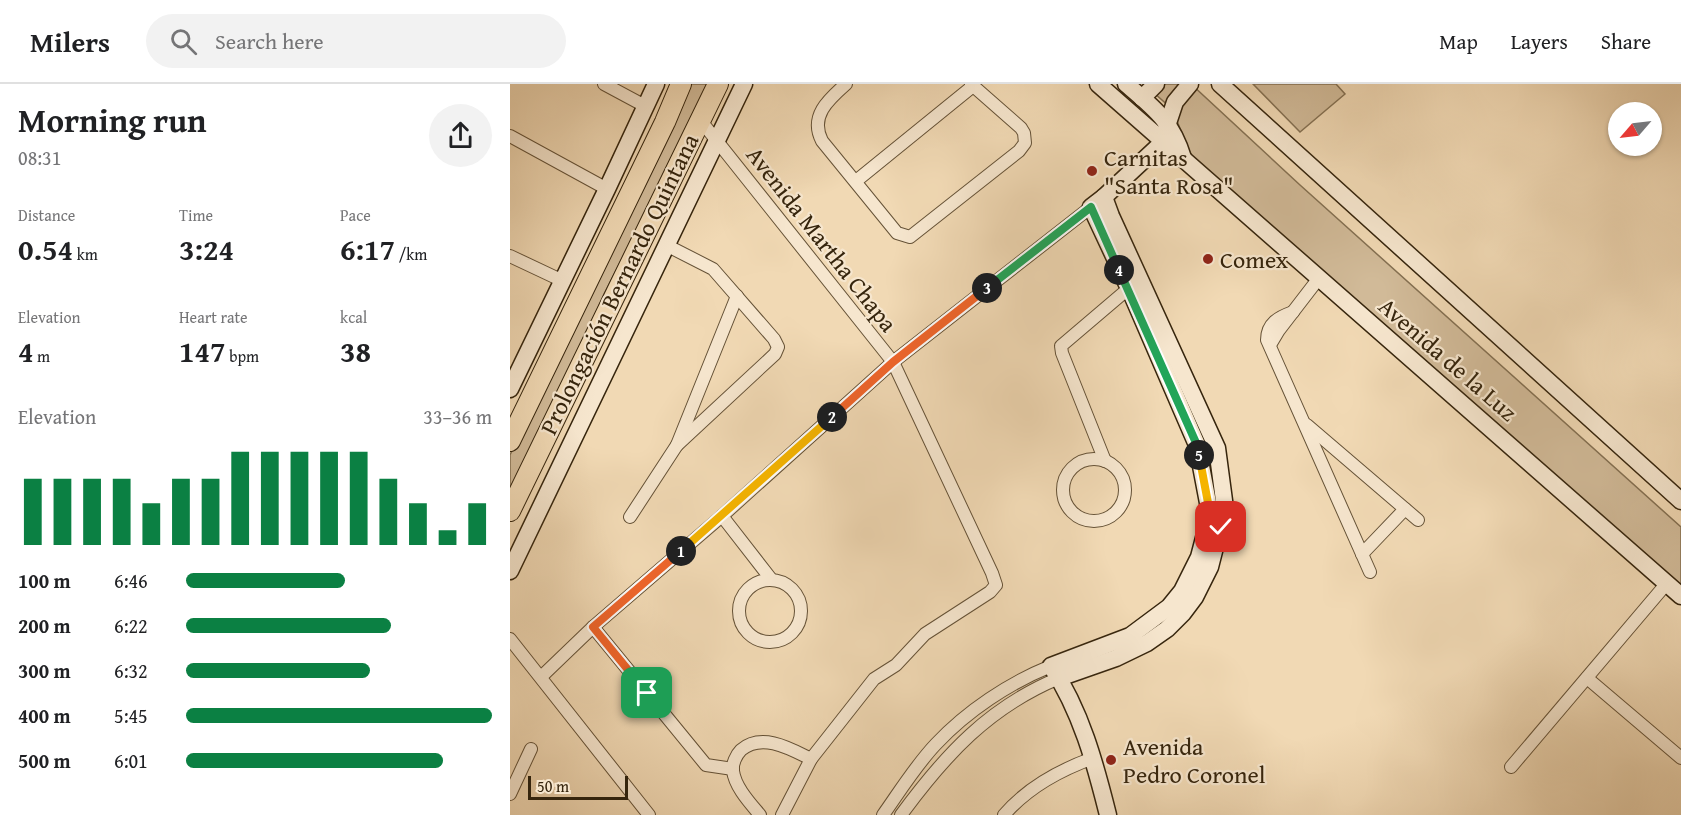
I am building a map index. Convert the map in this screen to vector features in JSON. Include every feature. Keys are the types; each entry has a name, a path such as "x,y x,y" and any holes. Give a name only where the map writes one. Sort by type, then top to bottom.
{"main road":[{"name":"Prolongación Bernardo Quintana","path":"510,441 681,84"},
{"name":"Prolongación Bernardo Quintana","path":"510,511 718,84"}],"street":[{"path":"604,84 645,106"},
{"path":"510,389 514,371 563,281 656,84"},
{"name":"Prolongación Bernardo Quintana","path":"510,571 744,84"},
{"path":"846,84 827,102 821,112 818,132 822,141 897,233 910,237 1019,152 1025,143 1021,128 972,85 856,181"},
{"name":"Avenida de la Luz","path":"1098,84 1681,596"},
{"name":"Avenida de la Luz","path":"1126,84 1168,123 1179,143 1183,158"},
{"path":"1142,98 1156,84"},
{"path":"541,677 593,627 722,516 893,362 1098,202 1163,141 1175,102 1190,84"},
{"name":"Avenida de la Luz","path":"1220,84 1681,501"},
{"name":"Avenida Martha Chapa","path":"701,121 893,362 996,585 990,592 925,634 896,665 878,675 811,759 782,815"},
{"path":"510,136 608,189"},
{"path":"884,815 936,744 977,708 1015,683 1055,672 1136,633 1189,594 1199,557 1214,525 1197,445 1134,284 1111,216 1098,202"},
{"path":"666,245 713,268 776,343 777,351 677,445"},
{"path":"510,256 563,281"},
{"path":"1319,278 1270,345 1370,572"},
{"path":"1105,461 1085,460 1076,464 1064,479 1063,489 1068,508 1074,515 1089,522 1109,519 1119,510 1125,498 1125,485 1120,473 1105,461 1061,346 1134,284"},
{"path":"630,517 677,445 737,296"},
{"path":"1304,422 1418,520"},
{"path":"1362,554 1406,509"},
{"path":"722,516 771,579 790,586 801,604 801,615 793,633 784,640 774,643 764,642 746,632 738,612 739,602 751,585 760,580 771,579"},
{"path":"1511,767 1667,583"},
{"path":"593,627 706,765 732,769"},
{"path":"510,639 650,815"},
{"path":"1055,672 1081,725 1093,758 1108,815"},
{"path":"901,815 939,764 983,723 1055,672"},
{"path":"1587,678 1681,758"},
{"path":"760,815 746,798 732,769 739,752 750,744 763,742 784,746 811,759"},
{"path":"510,794 531,749"},
{"path":"1004,815 1030,791 1050,777 1093,758"}],"shaded area":[{"path":"686,84 711,84 604,294 510,514 510,455"},
{"path":"1144,84 1191,84 1300,185 1681,527 1681,589 1191,155 1172,109"},
{"path":"1253,84 1336,84 1345,94 1300,132"}],"place":[{"name":"Carnitas \"Santa Rosa\"","path":"1092,171"},
{"name":"Comex","path":"1208,259"},
{"name":"Avenida Pedro Coronel","path":"1111,760"}],"route":[{"path":"647,693 593,627 722,516 893,362 1091,207 1197,445 1209,508 1208,523 1221,527"}]}
